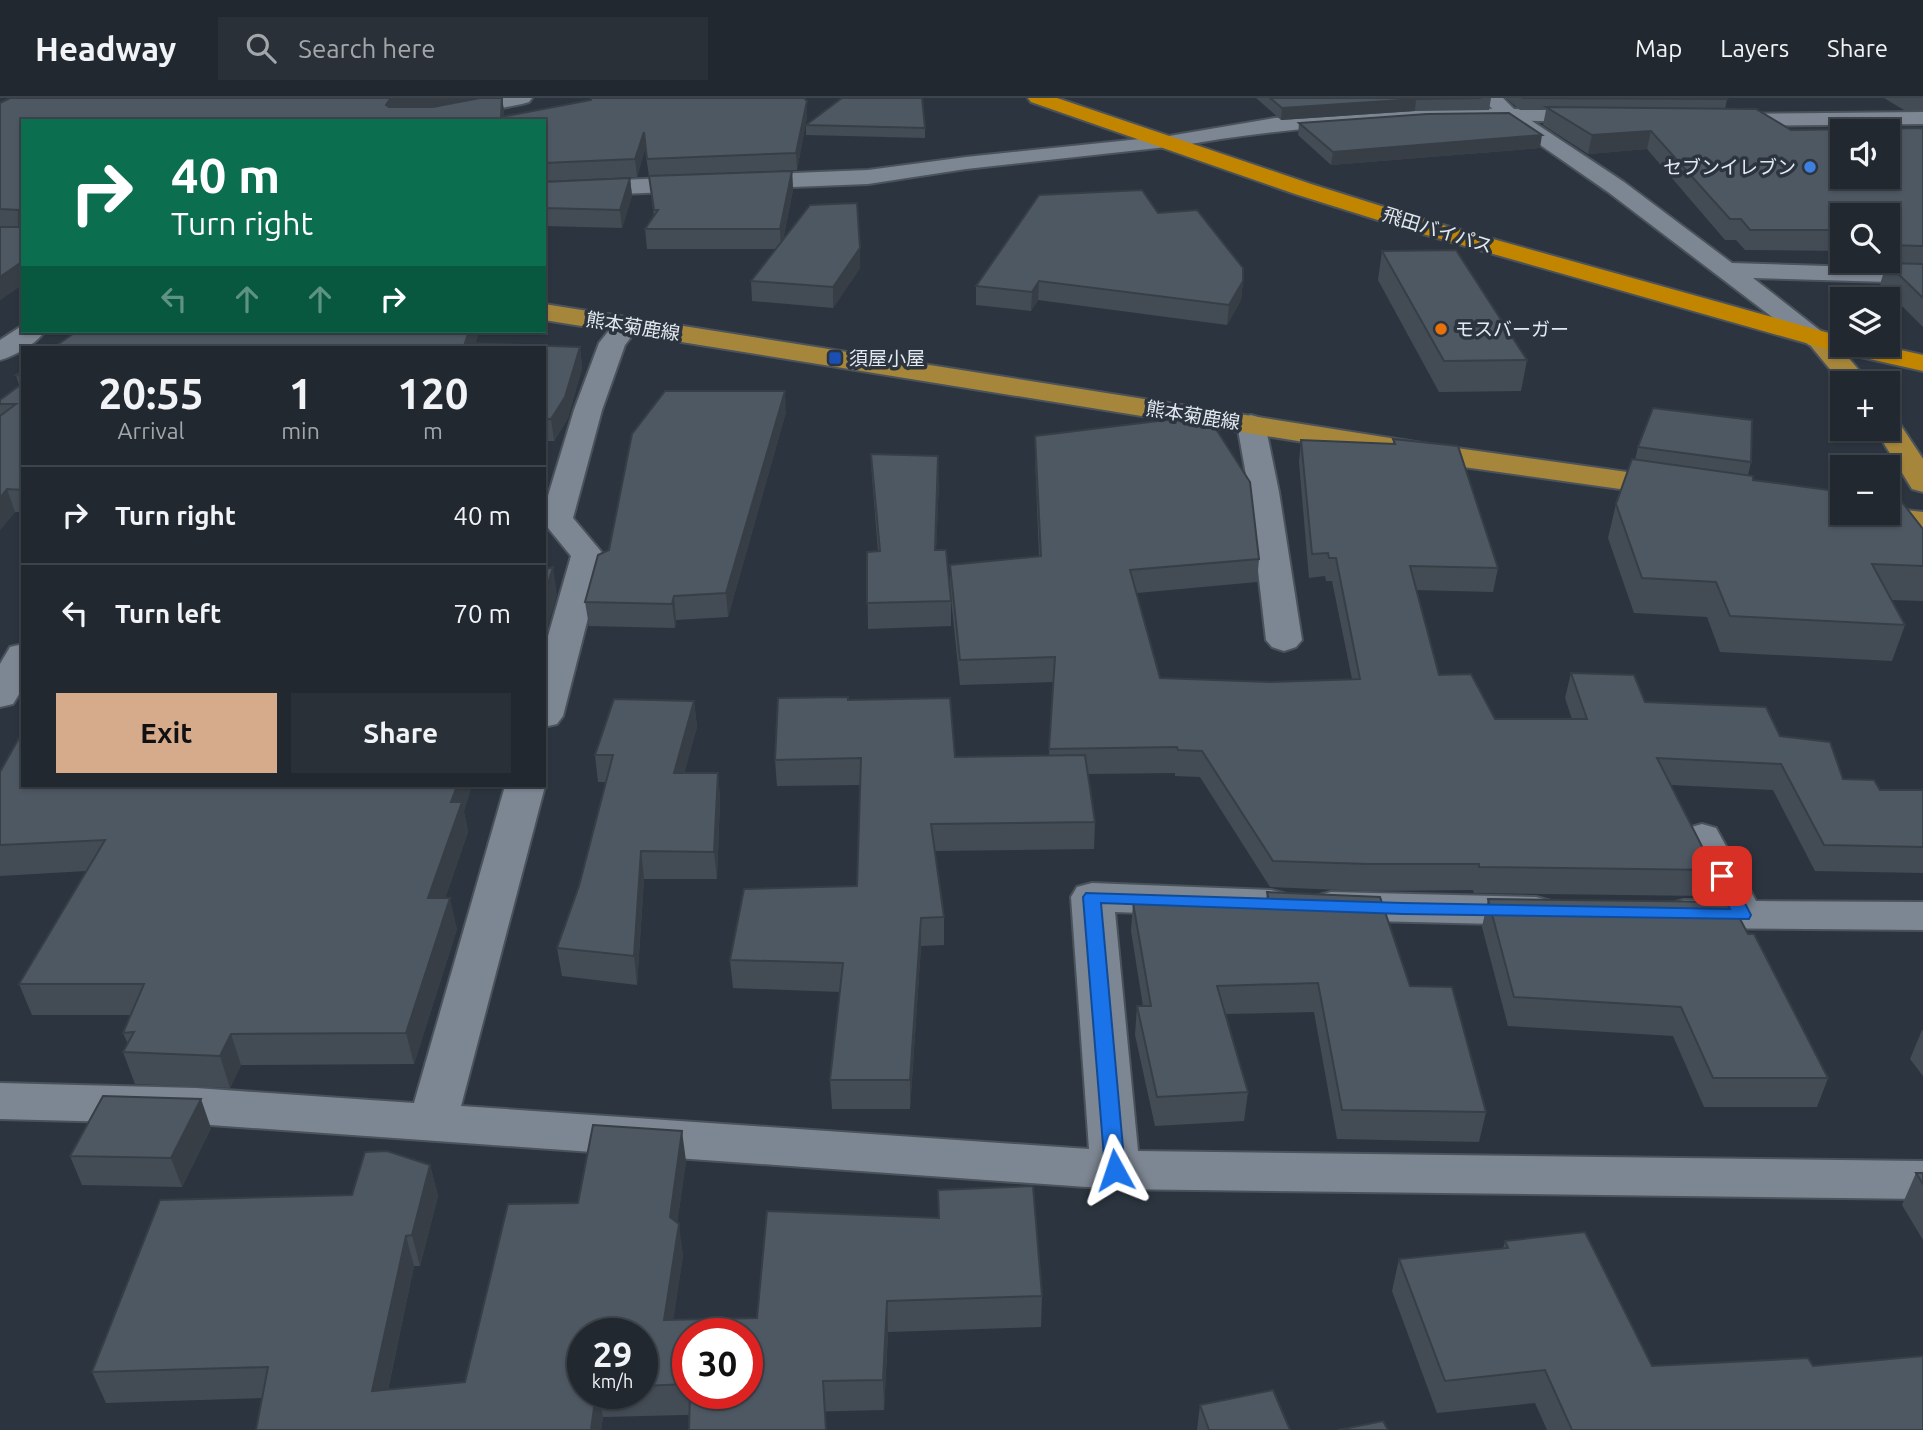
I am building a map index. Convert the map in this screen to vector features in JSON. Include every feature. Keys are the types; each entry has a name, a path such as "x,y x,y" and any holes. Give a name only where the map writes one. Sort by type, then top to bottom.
{"highway":[{"name":"飛田バイパス","path":"1038,98 1303,189 1424,227 1830,342"},
{"name":"飛田バイパス","path":"1897,357 1923,363"}],"main road":[{"name":"熊本菊鹿線","path":"546,312 1428,453 1699,491"},
{"path":"1892,445 1923,483"},
{"path":"1900,517 1923,522"}],"street":[{"path":"412,119 522,98"},
{"path":"1499,105 1830,340"},
{"path":"546,190 868,177 979,161 1169,142 1277,122 1499,105 1618,116"},
{"path":"1702,119 1825,121 1923,118"},
{"path":"1730,270 1923,276"},
{"path":"546,709 588,555 557,519 588,410 612,342 627,325"},
{"path":"0,352 29,333"},
{"path":"1251,424 1264,492 1284,640"},
{"path":"0,696 21,659"},
{"path":"432,1124 525,787"},
{"path":"1702,837 1742,915"},
{"path":"1115,1170 1092,897 1403,909 1580,912"},
{"path":"1647,913 1923,916"},
{"path":"0,1101 196,1106 1115,1170 1451,1172 1923,1180"}],"building":[{"path":"10,98 393,98 386,105 433,107 480,98 502,98 501,117 591,98 804,98 807,101 796,153 647,159 644,132 635,159 546,163 546,119 21,119 21,262 0,277 0,227 19,227 19,210 0,209 0,103"},
{"path":"842,98 922,98 925,128 806,125"},
{"path":"1270,98 1481,98 1416,99 1282,108"},
{"path":"1522,98 1726,98 1727,99"},
{"path":"1546,107 1756,109 1791,130 1830,129 1830,189 1900,189 1900,128 1923,128 1923,246 1900,245 1900,203 1830,203 1830,230 1750,230 1741,219 1730,219 1651,131 1592,135"},
{"path":"1509,113 1542,135 1333,152 1299,123 1427,114"},
{"path":"792,171 780,229 645,229 658,210 654,210 649,176"},
{"path":"630,178 620,210 546,208 546,182"},
{"path":"1142,190 1158,213 1197,210 1243,268 1243,281 1229,305 1039,281 1032,292 976,286 1039,195"},
{"path":"857,203 860,248 833,287 751,281 810,205"},
{"path":"1456,250 1527,360 1444,361 1382,251"},
{"path":"1900,263 1923,264 1923,298 1897,273 1900,273"},
{"path":"74,333 468,333 465,343 580,347 565,397 551,419 546,419 546,346 56,346"},
{"path":"21,384 21,490 7,489 0,498 0,416 16,404 0,404 0,400"},
{"path":"665,391 785,391 726,593 674,596 672,604 585,602 598,555 609,550 632,434"},
{"path":"1653,408 1752,420 1751,462 1638,447"},
{"path":"1207,415 1250,482 1259,559 1130,570 1160,678 1270,682 1360,679 1336,558 1329,558 1328,553 1312,554 1301,440 1395,444 1393,439 1458,446 1498,568 1410,566 1439,675 1471,674 1495,719 1587,719 1571,673 1634,675 1645,702 1766,707 1780,736 1830,742 1843,779 1874,780 1880,790 1923,790 1923,847 1824,845 1781,764 1657,758 1714,870 1273,861 1202,751 1178,750 1177,747 1049,749 1055,657 960,660 950,565 1041,556 1035,436"},
{"path":"871,454 938,456 935,550 946,550 951,601 867,603 867,552 880,551"},
{"path":"1632,459 1830,490 1830,525 1900,525 1901,501 1923,529 1923,566 1872,564 1905,625 1730,616 1716,582 1642,578 1616,504"},
{"path":"553,567 546,590 546,569"},
{"path":"848,697 848,700 950,698 955,757 1085,755 1095,822 931,824 944,917 921,918 910,1080 830,1080 843,963 730,960 744,889 857,886 861,758 775,760 778,698"},
{"path":"614,699 694,701 674,773 718,773 714,852 641,851 634,956 557,948 579,886 613,755 595,755"},
{"path":"21,735 21,787 457,787 451,802 462,802 428,898 450,898 406,1033 231,1034 220,1056 123,1052 134,1032 123,1033 144,984 19,984 105,840 0,845 0,772"},
{"path":"1267,892 1380,897 1410,986 1452,987 1486,1112 1342,1110 1318,983 1217,986 1248,1092 1157,1097 1137,1006 1151,1006 1133,903 1269,901"},
{"path":"1488,899 1731,902 1748,934 1754,934 1828,1078 1713,1078 1681,1007 1514,997"},
{"path":"103,1096 201,1099 171,1158 70,1156"},
{"path":"593,1125 682,1131 670,1217 679,1224 664,1320 672,1320 672,1385 658,1385 658,1318 567,1318 567,1409 594,1409 591,1430 256,1430 268,1367 92,1372 160,1200 352,1195 365,1152 387,1151 430,1165 412,1235 406,1236 372,1391 465,1382 508,1204 578,1203"},
{"path":"1916,1173 1923,1173 1923,1184"},
{"path":"1033,1186 1042,1296 887,1301 883,1380 823,1381 826,1430 689,1430 690,1409 763,1409 763,1318 757,1318 767,1211 939,1218 938,1190"},
{"path":"1585,1232 1652,1366 1808,1358 1813,1366 1923,1356 1923,1430 1572,1430 1545,1370 1445,1381 1399,1259 1508,1248 1505,1241"},
{"path":"1273,1390 1290,1430 1209,1430 1200,1405"},
{"path":"1383,1421 1388,1430 1338,1430"}],"place":[{"name":"セブンイレブン","path":"1810,167"},
{"name":"モスバーガー","path":"1441,329"},
{"name":"須屋小屋","path":"835,358"}],"route":[{"path":"1115,1170 1092,897 1403,909 1742,915 1722,876"}]}
